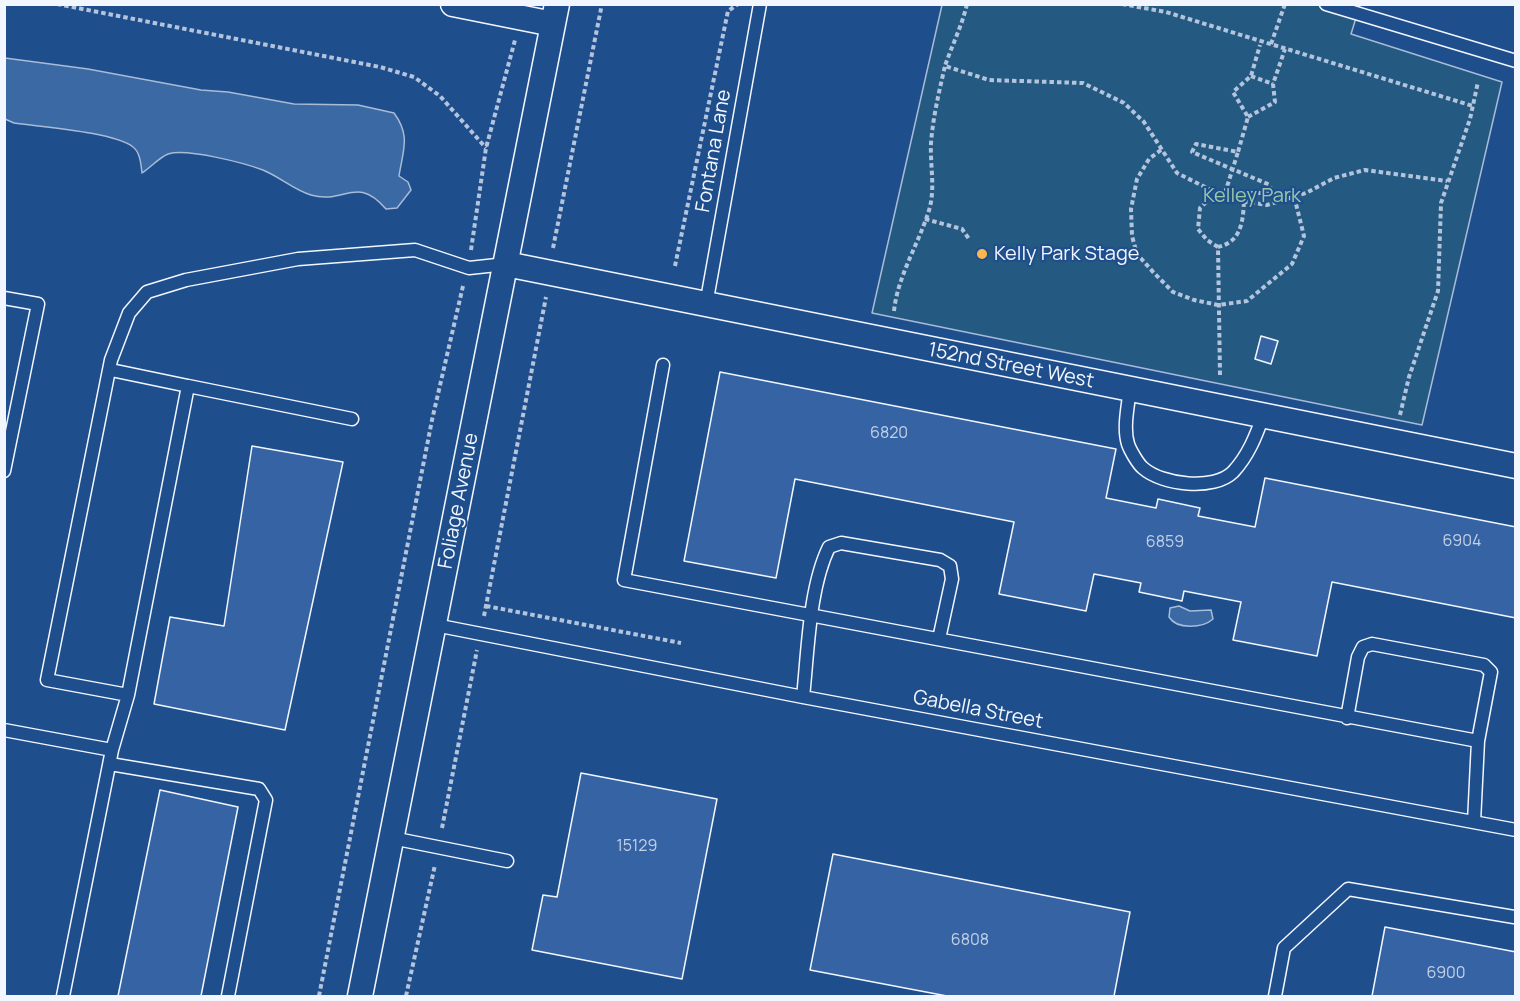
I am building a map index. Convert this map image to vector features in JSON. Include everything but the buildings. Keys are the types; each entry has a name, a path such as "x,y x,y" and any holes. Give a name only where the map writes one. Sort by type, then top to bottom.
{"street":[{"path":"453,4 521,18 555,14"},
{"name":"Foliage Avenue","path":"360,996 555,14"},
{"name":"152nd Street West","path":"506,264 1515,466"}],"lane":[{"name":"Fontana Lane","path":"706,305 760,4"},
{"path":"1326,4 1515,61"},
{"path":"128,695 47,680 111,370 111,360 129,313 147,292 186,280 298,259 416,250 470,268 506,264"},
{"path":"4,298 38,304 4,471"},
{"path":"663,365 624,580 1478,741"},
{"path":"111,370 352,419"},
{"path":"63,996 112,750 128,695 188,386"},
{"path":"1130,389 1126,420 1128,444 1143,468 1174,482 1206,486 1232,473 1253,444 1263,416"},
{"path":"803,697 812,615 824,557 829,547 841,543 940,560 950,566 952,579 939,639"},
{"name":"Gabella Street","path":"435,624 803,697 1515,830"},
{"path":"1347,718 1358,657 1363,647 1372,644 1484,665 1491,672 1478,741 1474,822"},
{"path":"4,729 112,750"},
{"path":"110,764 259,789 266,800 228,996"},
{"path":"392,838 507,861"},
{"path":"1275,996 1284,948 1348,889 1514,918"}],"path":[{"path":"57,4 380,67 414,77 440,96 486,148"},
{"path":"555,240 602,4"},
{"path":"675,266 728,11 738,4"},
{"path":"894,310 896,293 925,219 934,179 931,146 935,109 950,49 960,32 968,4"},
{"path":"1122,4 1166,12 1473,106"},
{"path":"1271,44 1285,4"},
{"path":"319,996 432,420 460,295 470,268 486,148 521,18"},
{"path":"1248,117 1233,92 1251,76 1260,45"},
{"path":"1226,193 1248,117 1275,102 1273,84 1285,49"},
{"path":"945,66 989,80 1083,83 1124,103 1144,122 1177,173 1216,193 1244,201 1267,205 1334,178 1365,170 1447,181"},
{"path":"1251,76 1273,84"},
{"path":"1400,415 1408,377 1438,291 1441,203 1473,106 1478,82"},
{"path":"1238,152 1196,144 1192,152 1270,184 1271,193 1216,193 1200,208 1197,220 1198,229 1207,240 1218,247 1228,245 1238,236 1244,201"},
{"path":"1161,150 1149,159 1137,179 1131,209 1132,236 1137,254 1173,292 1218,305 1247,301 1292,264 1304,236 1294,196"},
{"path":"925,219 962,229 969,239"},
{"path":"1218,247 1220,375"},
{"path":"486,606 681,643"},
{"path":"406,996 409,982"}],"green space":[{"name":"Kelley Park","path":"942,5 1360,5 1351,34 1502,82 1422,425 872,313"}],"shaded area":[{"path":"5,58 88,69 294,104 358,105 394,113 403,129 404,136 404,151 399,176 408,182 411,190 397,208 386,209 366,193 323,197 311,195 263,170 230,160 188,153 168,154 142,173 137,152 124,142 110,137 14,123 5,119"},
{"path":"1179,606 1190,611 1211,610 1213,619 1197,626 1178,624 1169,617 1170,608"}],"place":[{"name":"Kelly Park Stage","path":"982,254"}]}
